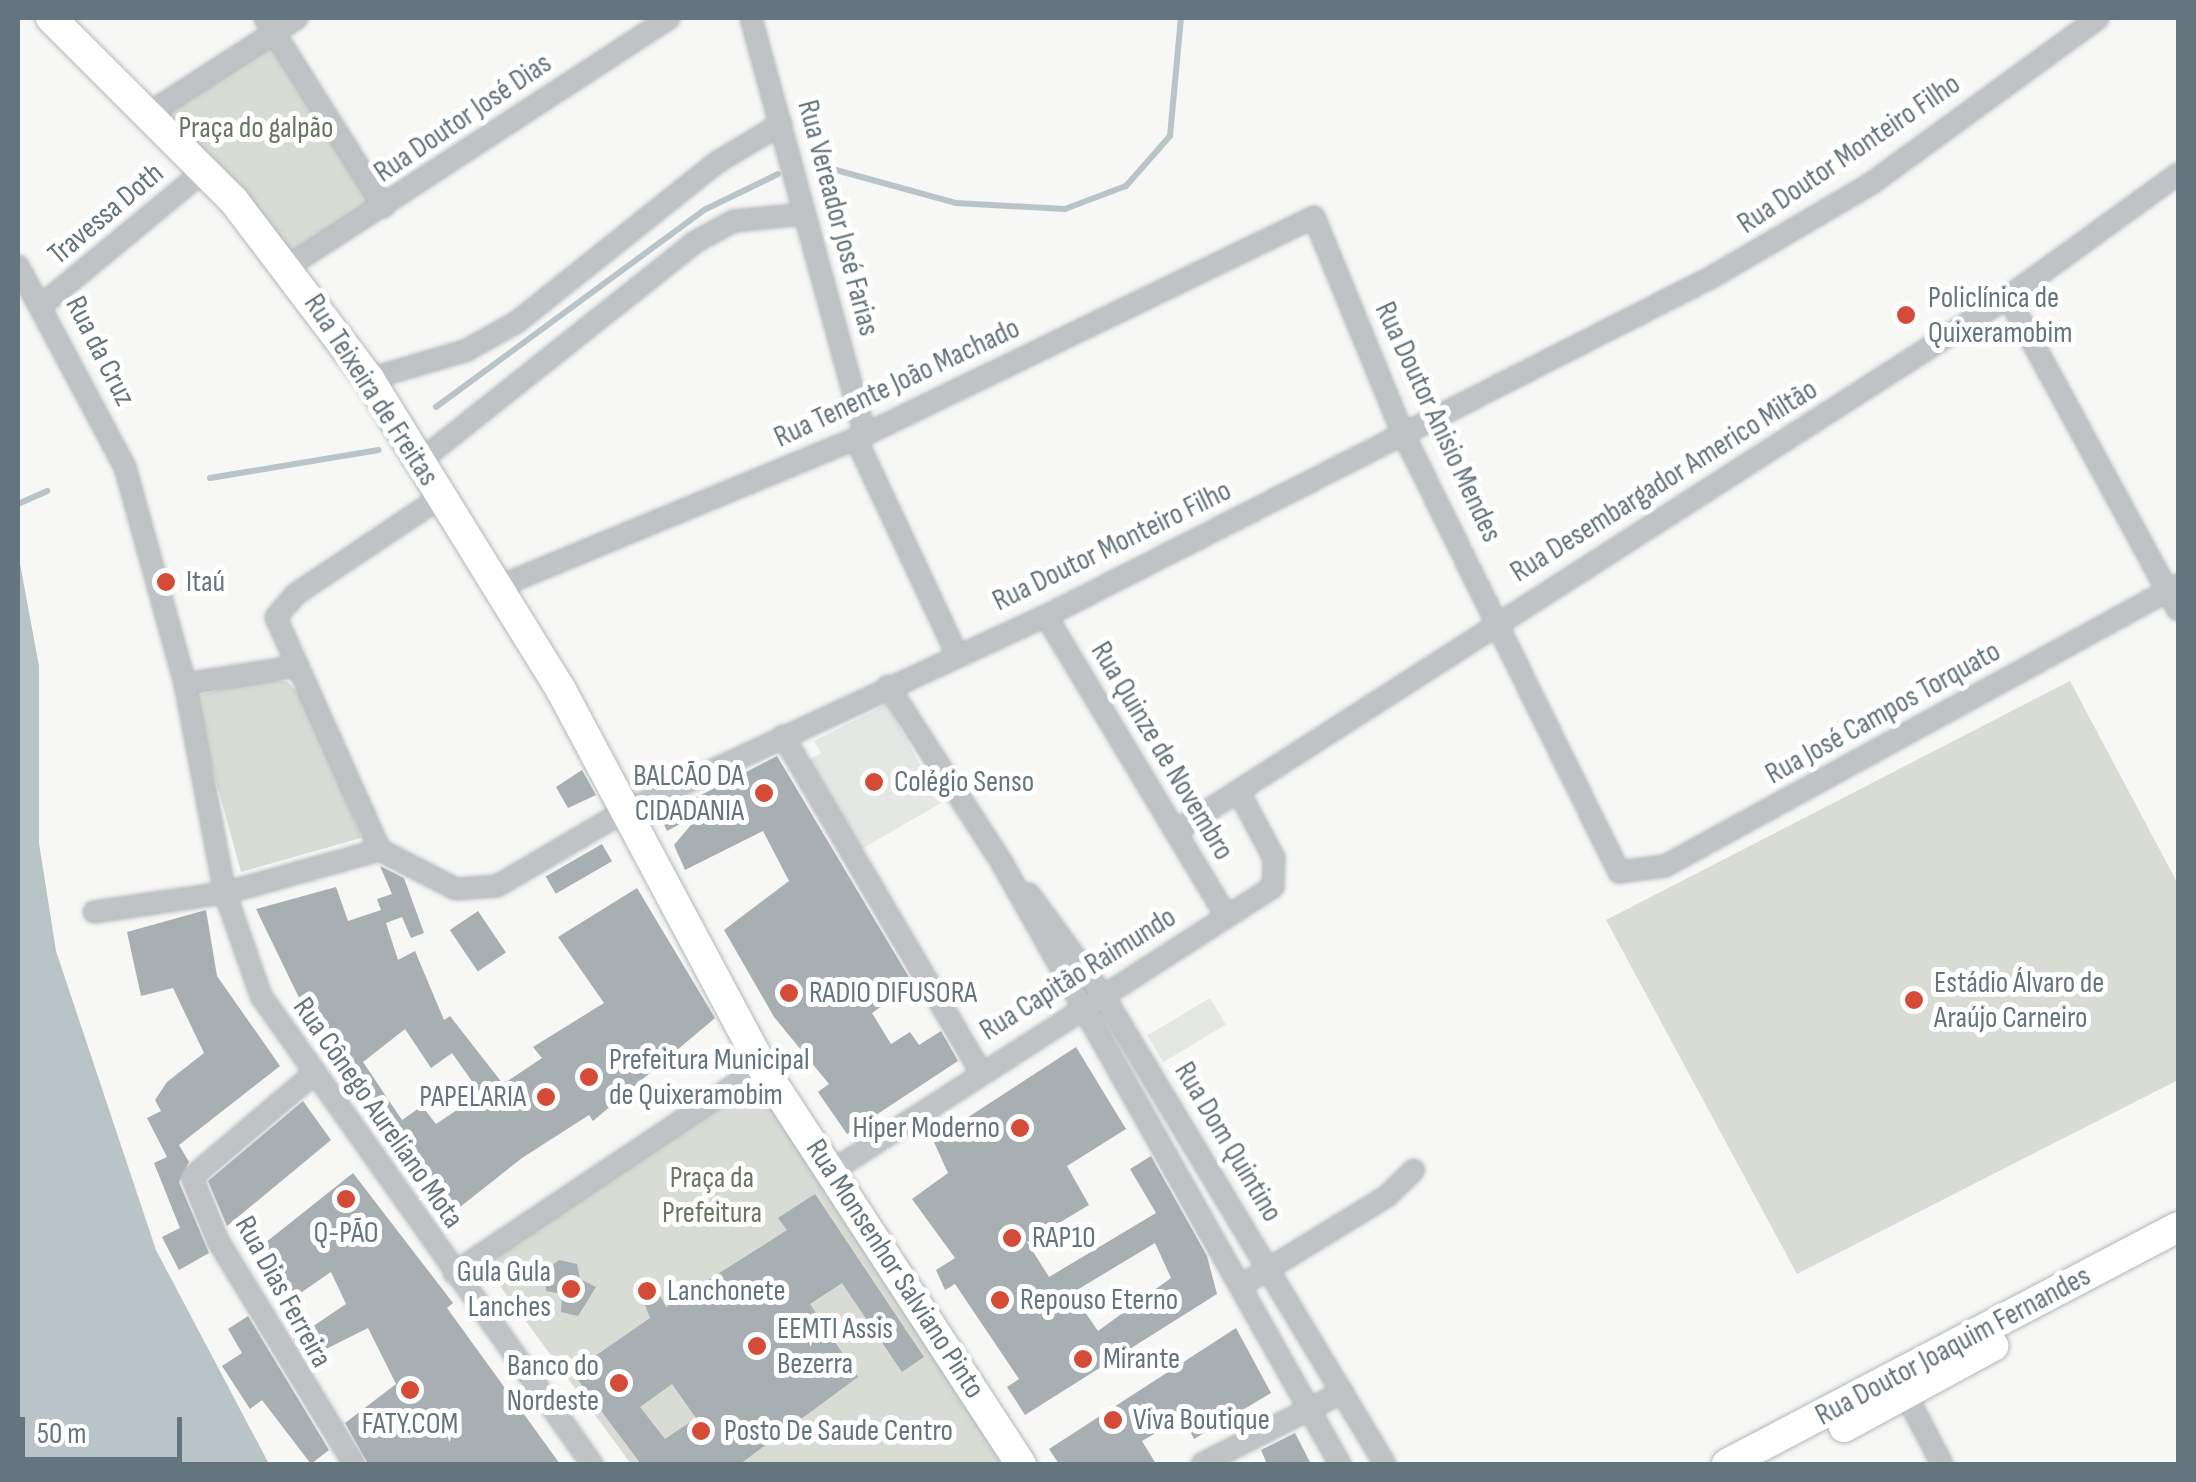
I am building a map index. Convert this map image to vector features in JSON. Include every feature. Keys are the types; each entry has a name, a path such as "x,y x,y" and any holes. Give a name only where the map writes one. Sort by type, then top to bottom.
{"street":[{"name":"Rua Teixeira de Freitas","path":"51,18 151,112 289,266 369,379 498,588 623,812"},
{"path":"151,112 270,25 297,18"},
{"name":"Rua Doutor José Dias","path":"289,266 384,208 669,18"},
{"name":"Rua Vereador José Farias","path":"751,18 860,436 956,652"},
{"name":"Rua Doutor Monteiro Filho","path":"380,850 456,889 488,890 623,812 956,652 1046,616 1402,429 1819,218 2098,18"},
{"path":"270,25 384,208"},
{"path":"369,379 465,352 517,322 716,164 781,124"},
{"name":"Travessa Doth","path":"43,304 206,170"},
{"name":"Rua Desembargador Americo Miltão","path":"1176,830 1241,796 1498,619 2008,297 2178,174"},
{"path":"420,461 695,242 734,221 805,214"},
{"name":"Rua Doutor Anisio Mendes","path":"1314,217 1402,429 1498,619 1612,868"},
{"name":"Rua Tenente João Machado","path":"498,588 860,436 1314,217"},
{"name":"Rua da Cruz","path":"18,266 43,304 124,467"},
{"path":"2008,297 2173,588 2178,610"},
{"name":"Rua Cônego Aureliano Mota","path":"124,467 185,684 225,894 260,996 310,1077 592,1464"},
{"path":"94,912 225,894 380,850 292,667 280,608 441,497"},
{"name":"Rua José Campos Torquato","path":"1612,868 1635,875 1666,866 2173,588"},
{"name":"Rua Quinze de Novembro","path":"1046,616 1226,916"},
{"path":"185,684 292,667"},
{"name":"Rua Dom Quintino","path":"888,686 1002,863 1103,995 1386,1464"},
{"path":"782,736 980,1071"},
{"name":"Rua Capitão Raimundo","path":"832,1171 980,1071 1226,916 1278,877 1241,796"},
{"name":"Rua Monsenhor Salviano Pinto","path":"623,812 762,1067 1021,1464"},
{"name":"Rua Dom Quintino","path":"1002,863 1080,1009 1242,1284 1340,1464"},
{"path":"454,1273 762,1067"},
{"name":"Rua Dias Ferreira","path":"310,1077 218,1147 192,1177 201,1206 354,1464"},
{"path":"1242,1284 1414,1170"},
{"name":"Rua Doutor Joaquim Fernandes","path":"1727,1464 2178,1227"},
{"name":"Rua Doutor Joaquim Fernandes","path":"1770,1464 2178,1247"},
{"path":"1202,1464 1343,1392"},
{"path":"1906,1395 1942,1464"}],"shaded area":[{"path":"18,553 39,666 39,843 56,951 156,1250 269,1464 18,1464"},
{"name":"Colégio Senso","path":"887,704 941,803 858,851 808,760 821,753 814,741"},
{"path":"1210,998 1226,1025 1163,1062 1147,1036"}],"green space":[{"name":"Praça do galpão","path":"272,44 377,206 287,254 165,113"},
{"path":"263,679 288,682 311,707 361,838 241,872 193,697"},
{"name":"Estádio Álvaro de Araújo Carneiro","path":"2070,681 2178,884 2178,1080 1797,1274 1606,920"},
{"name":"Praça da Prefeitura","path":"757,1082 1003,1464 631,1464 483,1263"}],"building":[{"path":"777,756 913,984 872,1013 891,1044 910,1032 919,1045 941,1031 958,1061 847,1134 818,1092 829,1084 774,1017 724,930 789,881 763,831 685,870 674,845 701,813 667,831 660,816"},
{"path":"582,770 596,795 568,808 556,787"},
{"path":"602,844 612,861 556,894 546,876"},
{"path":"380,866 404,878 424,933 411,938 402,917 386,923 398,960 415,951 444,1020 450,1016 503,1084 542,1058 533,1047 604,1003 558,937 637,888 715,1018 593,1121 589,1115 522,1158 446,1218 335,1072 256,909 336,887 348,921 381,910 377,899 392,894","holes":["405,1029 431,1068 452,1053 481,1094 436,1124 422,1106 402,1120 363,1062"]},
{"path":"206,910 217,976 280,1066 179,1145 189,1162 179,1182 209,1253 179,1270 162,1237 180,1228 154,1163 167,1157 147,1118 161,1111 155,1100 167,1082 204,1053 173,988 141,996 127,932"},
{"path":"478,911 506,952 478,971 450,930"},
{"path":"1076,1047 1126,1129 1067,1166 1089,1205 1027,1242 1049,1277 1156,1213 1130,1169 1151,1156 1207,1256 1217,1294 1025,1415 1007,1387 1019,1379 955,1284 945,1290 936,1270 955,1258 912,1199 948,1173 933,1140","holes":["1155,1243 1171,1278 1098,1331 1072,1293"]},
{"path":"303,1101 331,1140 227,1226 208,1181"},
{"path":"353,1173 453,1303 447,1308 560,1464 368,1464 345,1423 396,1384 368,1328 306,1359 294,1339 346,1304 331,1272 280,1307 250,1255"},
{"path":"815,1194 924,1357 902,1372 842,1283 810,1304 858,1377 740,1464 641,1464 572,1372 650,1318 637,1285 653,1282 666,1307 787,1230 778,1218","holes":["672,1384 696,1418 665,1439 640,1407"]},
{"name":"Gula Gula Lanches","path":"559,1260 577,1264 580,1279 596,1287 578,1316 561,1312 562,1294 546,1291 545,1271"},
{"path":"248,1316 329,1450 311,1464 262,1400 250,1409 222,1366 242,1353 228,1329"},
{"path":"1236,1328 1271,1393 1194,1439 1183,1417 1142,1441 1156,1464 1059,1464 1049,1449"},
{"path":"1295,1433 1311,1464 1267,1464 1261,1450"}],"waterway":[{"path":"836,170 956,203 1065,209 1126,186 1170,136 1181,18"},
{"path":"436,407 706,209 778,174"},
{"path":"210,478 379,450"},
{"path":"18,504 47,491"}],"place":[{"name":"Policlínica de Quixeramobim","path":"1906,315"},
{"name":"Itaú","path":"166,582"},
{"name":"Colégio Senso","path":"874,782"},
{"name":"BALCÃO DA CIDADANIA","path":"764,793"},
{"name":"RADIO DIFUSORA","path":"789,993"},
{"name":"Estádio Álvaro de Araújo Carneiro","path":"1914,1000"},
{"name":"Prefeitura Municipal de Quixeramobim","path":"589,1077"},
{"name":"PAPELARIA","path":"546,1097"},
{"name":"Hiper Moderno","path":"1020,1128"},
{"name":"Q-PÃO","path":"346,1199"},
{"name":"RAP10","path":"1012,1238"},
{"name":"Gula Gula Lanches","path":"571,1289"},
{"name":"Lanchonete","path":"647,1291"},
{"name":"Repouso Eterno","path":"1000,1300"},
{"name":"EEMTI Assis Bezerra","path":"757,1346"},
{"name":"Mirante","path":"1083,1359"},
{"name":"Banco do Nordeste","path":"619,1383"},
{"name":"FATY.COM","path":"410,1390"},
{"name":"Viva Boutique","path":"1113,1420"},
{"name":"Posto De Saude Centro","path":"701,1431"}]}
